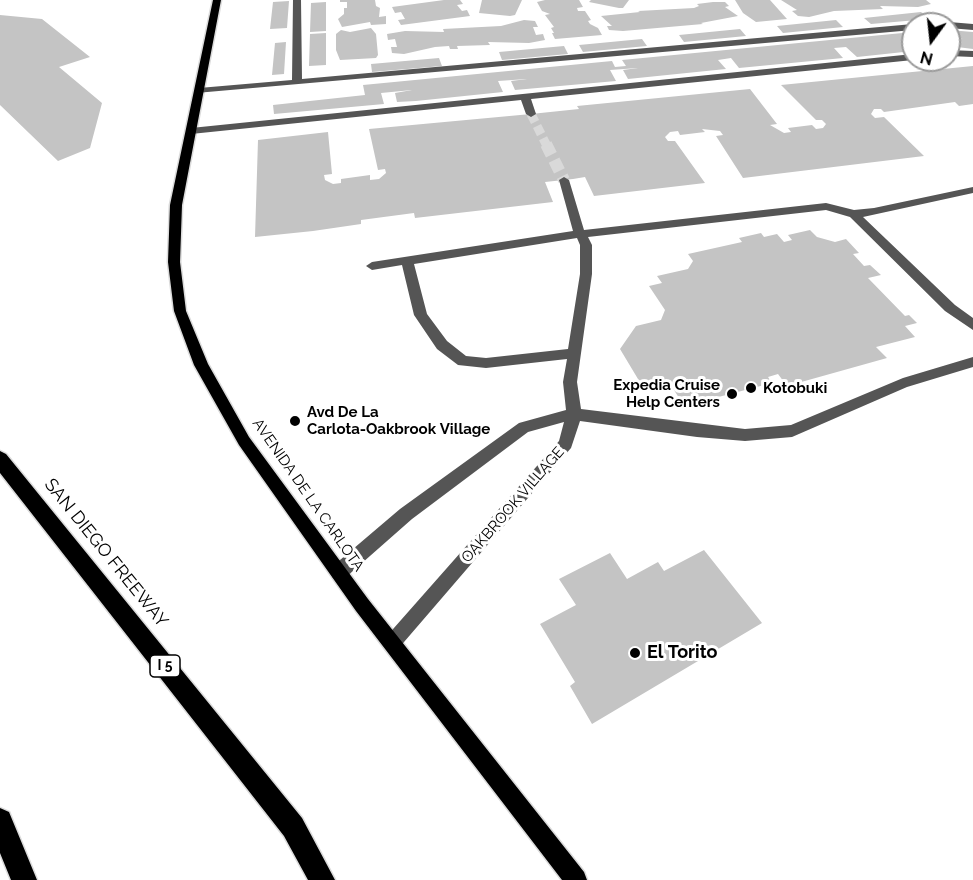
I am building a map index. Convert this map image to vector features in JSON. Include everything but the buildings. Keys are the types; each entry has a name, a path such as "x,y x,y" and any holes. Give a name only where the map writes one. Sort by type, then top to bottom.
{"highway":[{"name":"SAN DIEGO FREEWAY","path":"0,459 293,826 322,880"},
{"path":"0,821 24,880"}],"main road":[{"name":"AVENIDA DE LA CARLOTA","path":"217,0 176,205 174,262 180,311 201,365 244,441 339,572 576,880"}],"lane":[{"path":"297,0 297,82"},
{"path":"199,91 901,28"},
{"path":"191,131 901,58"},
{"path":"525,97 531,114"},
{"path":"564,180 586,245 586,274 570,382 574,414"},
{"path":"372,266 581,234 826,206 854,214 873,212 973,190"},
{"path":"854,214 950,308 973,325"},
{"path":"406,262 421,315 442,345 463,361 486,363 574,352"},
{"path":"339,572 406,514 524,427 574,414 716,433 745,435 792,431 903,383 973,362"},
{"name":"OAKBROOK VILLAGE","path":"392,643 566,444 574,414"}],"tunnel":[{"path":"531,114 564,180"}],"place":[{"name":"Kotobuki","path":"751,388"},
{"name":"Expedia Cruise Help Centers","path":"732,394"},
{"name":"Avd De La Carlota-Oakbrook Village","path":"295,421"},
{"name":"El Torito","path":"635,653"}]}
